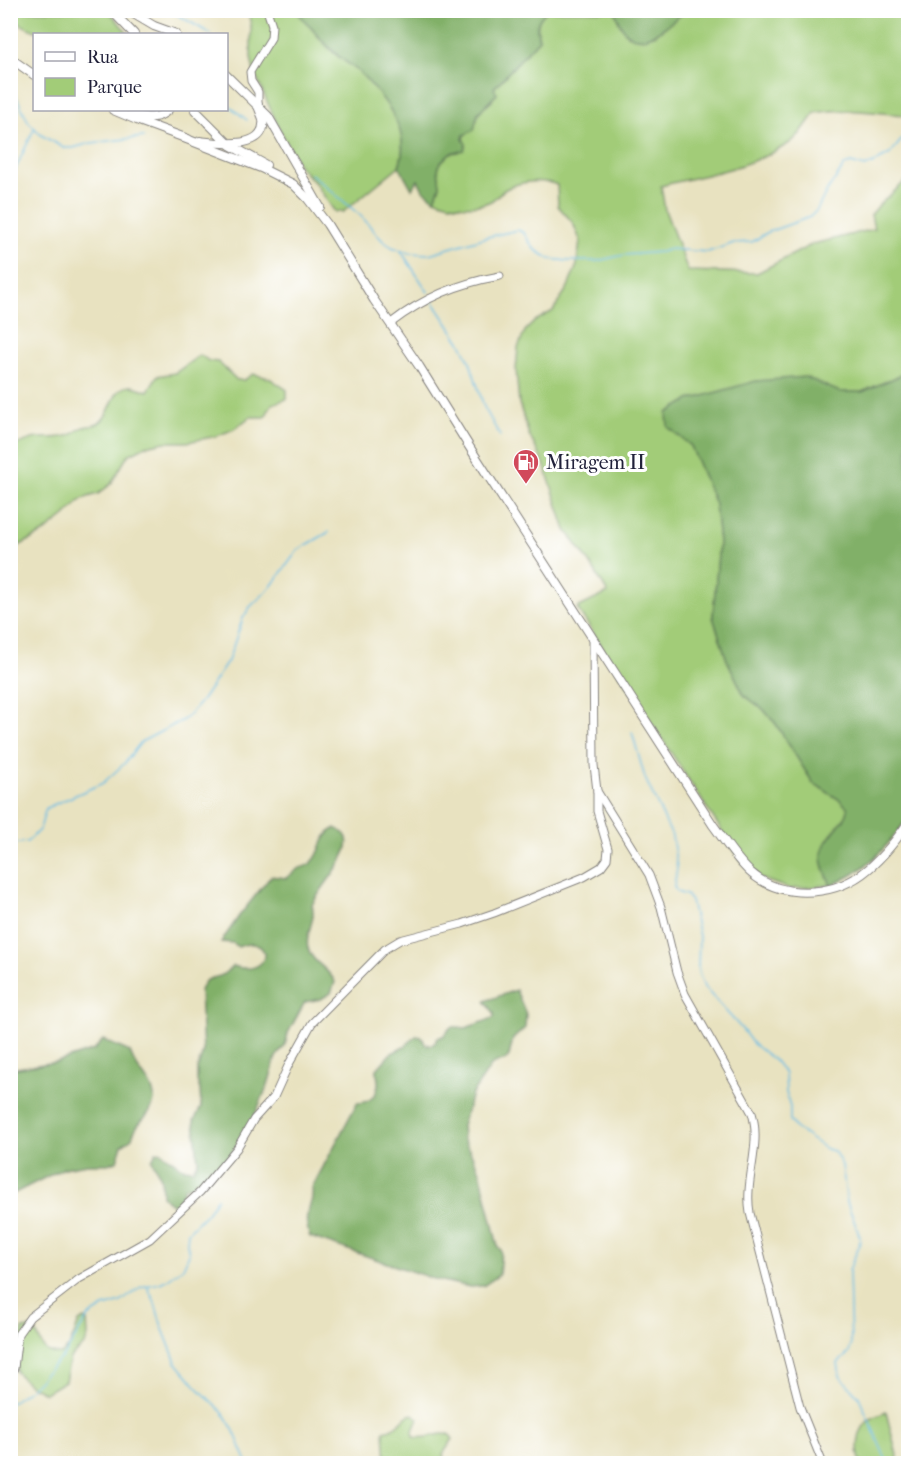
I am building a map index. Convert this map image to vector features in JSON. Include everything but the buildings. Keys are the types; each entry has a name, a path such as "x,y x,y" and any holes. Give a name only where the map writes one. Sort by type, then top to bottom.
{"main road":[{"path":"111,10 133,33"},
{"path":"128,10 154,26 173,33"},
{"path":"10,58 33,74"},
{"path":"228,77 258,105 278,133 317,201 327,224"},
{"path":"184,138 230,145 241,144 257,135 262,128 263,120 258,105"},
{"path":"116,111 261,168 293,184"},
{"path":"120,111 155,117 167,111"},
{"path":"196,111 230,145 293,184 308,198 327,224 593,639 737,859 752,874 768,884 790,891 828,889 860,875 878,860 909,823"}],"street":[{"path":"258,105 258,92 251,81 250,72 271,38 272,25 267,10"},
{"path":"391,323 408,310 437,294 473,281 500,276"},
{"path":"10,1376 14,1368 18,1335 23,1325 64,1288 150,1239 200,1192 237,1148 254,1119 274,1097 312,1023 385,949 400,940 494,913 584,877 601,867 607,859 608,849 597,812 594,765 593,639"},
{"path":"597,791 649,875 661,907 676,972 685,994 752,1113 755,1138 748,1187 751,1222 801,1407 823,1464"}],"green space":[{"path":"299,10 547,11 538,24 539,39 494,88 497,94 478,113 474,130 464,135 463,139 466,144 464,150 450,153 441,162 438,169 440,186 435,199 423,190 418,180 412,189 399,166 402,141 388,106 360,73 325,43 299,14"},
{"path":"615,10 686,11 656,33 637,38 629,35 621,26"},
{"path":"10,11 109,11 126,33 44,33 22,25 11,16"},
{"path":"248,11 299,11 299,14 329,48 372,85 394,117 402,141 399,166 343,212 335,212 316,184 299,166 277,124 254,72"},
{"path":"547,11 615,11 627,35 642,39 656,34 686,11 908,11 908,122 903,115 848,110 815,113 796,138 773,152 726,170 661,186 665,210 688,271 757,273 813,244 874,229 871,215 908,179 908,372 862,392 710,395 689,400 668,427 691,446 715,504 719,542 713,617 727,660 744,695 763,709 776,724 813,783 840,800 848,808 845,817 827,841 822,854 831,885 790,889 759,878 742,862 577,608 608,593 566,530 544,464 529,435 519,403 516,370 518,348 525,331 535,321 553,311 568,287 577,265 580,240 573,223 558,206 557,185 538,182 517,184 504,190 491,201 470,206 455,205 435,199 440,186 438,169 441,162 450,153 459,152 464,135 477,120 478,113 492,101 494,88 539,39 538,24"},
{"path":"200,355 209,361 218,362 237,380 244,380 253,374 269,378 287,390 287,399 272,404 265,417 250,417 234,429 217,436 146,446 128,455 111,484 98,494 82,499 43,533 11,550 11,446 37,438 56,438 73,434 83,427 97,424 104,419 116,395 124,387 131,386 148,391 157,376 175,373"},
{"path":"908,372 908,818 892,839 865,866 831,885 822,854 827,841 845,817 848,808 840,800 813,783 776,724 763,709 744,695 727,660 713,617 719,542 715,504 691,446 668,427 667,413 689,400 756,381 805,377 840,392 862,392"},
{"path":"335,828 346,836 348,843 341,860 312,905 313,916 307,943 313,958 335,982 331,993 321,999 305,1002 288,1033 285,1046 276,1057 268,1085 253,1119 230,1156 204,1182 185,1187 176,1205 172,1204 162,1196 161,1178 152,1160 156,1152 160,1151 183,1168 193,1169 198,1162 194,1121 201,1107 197,1081 197,1069 203,1052 200,991 207,980 222,975 233,966 246,968 256,966 262,962 264,956 263,950 258,945 238,947 233,943 221,942 271,876 286,878 310,864 315,859 323,841"},
{"path":"516,990 526,1014 525,1028 513,1039 509,1056 504,1061 491,1066 472,1094 462,1125 463,1138 480,1171 498,1247 501,1250 499,1275 483,1286 470,1287 437,1280 310,1237 307,1215 312,1201 312,1188 357,1103 365,1102 376,1093 377,1069 390,1054 404,1047 416,1036 422,1037 425,1044 431,1045 451,1027 466,1028 494,1017 494,1013 485,1001"},
{"path":"103,1040 130,1052 134,1062 151,1086 154,1098 150,1111 137,1126 132,1138 122,1145 117,1161 64,1168 11,1195 11,1069 57,1062 94,1050"},
{"path":"84,1319 87,1321 88,1336 85,1344 70,1358 65,1381 45,1393 29,1385 16,1372 23,1329 29,1328 35,1331 42,1345 49,1352 61,1354 69,1347 79,1322"},
{"path":"886,1412 899,1463 861,1463 858,1447 864,1425"},
{"path":"413,1414 418,1418 413,1431 414,1437 424,1438 449,1434 453,1439 443,1454 445,1463 386,1463 384,1431"}],"waterway":[{"path":"169,10 209,33"},
{"path":"10,83 28,121 41,135 64,148 144,137"},
{"path":"228,105 247,120"},
{"path":"10,181 34,129"},
{"path":"311,174 361,216 383,241 392,247 410,253 429,254 518,230 524,233 534,249 550,259 597,261 670,249 708,252 734,243 752,242 768,232 810,217 817,210 845,165 851,163 865,167 874,163 890,154 908,132"},
{"path":"401,251 428,292"},
{"path":"433,301 462,345 470,362 484,407 500,436"},
{"path":"10,844 27,842 40,829 46,808 103,783 124,764 141,742 190,714 228,661 243,618 250,607 270,588 298,550 329,532"},
{"path":"632,732 645,778 672,836 677,868 674,887 677,892 686,895 691,901 699,936 698,970 704,987 753,1044 775,1061 785,1074 790,1120 795,1128 826,1149 834,1151 842,1165 847,1202 860,1237 859,1246 849,1270 851,1346 849,1353 838,1363 840,1376 859,1397 888,1464"},
{"path":"10,1403 30,1389 65,1354 88,1317 104,1307 121,1302 141,1287 168,1279 183,1268 189,1254 188,1232 207,1213 217,1198"},
{"path":"147,1286 176,1362 223,1413 233,1429 248,1464"}],"place":[{"name":"Miragem II","path":"526,485"}]}
